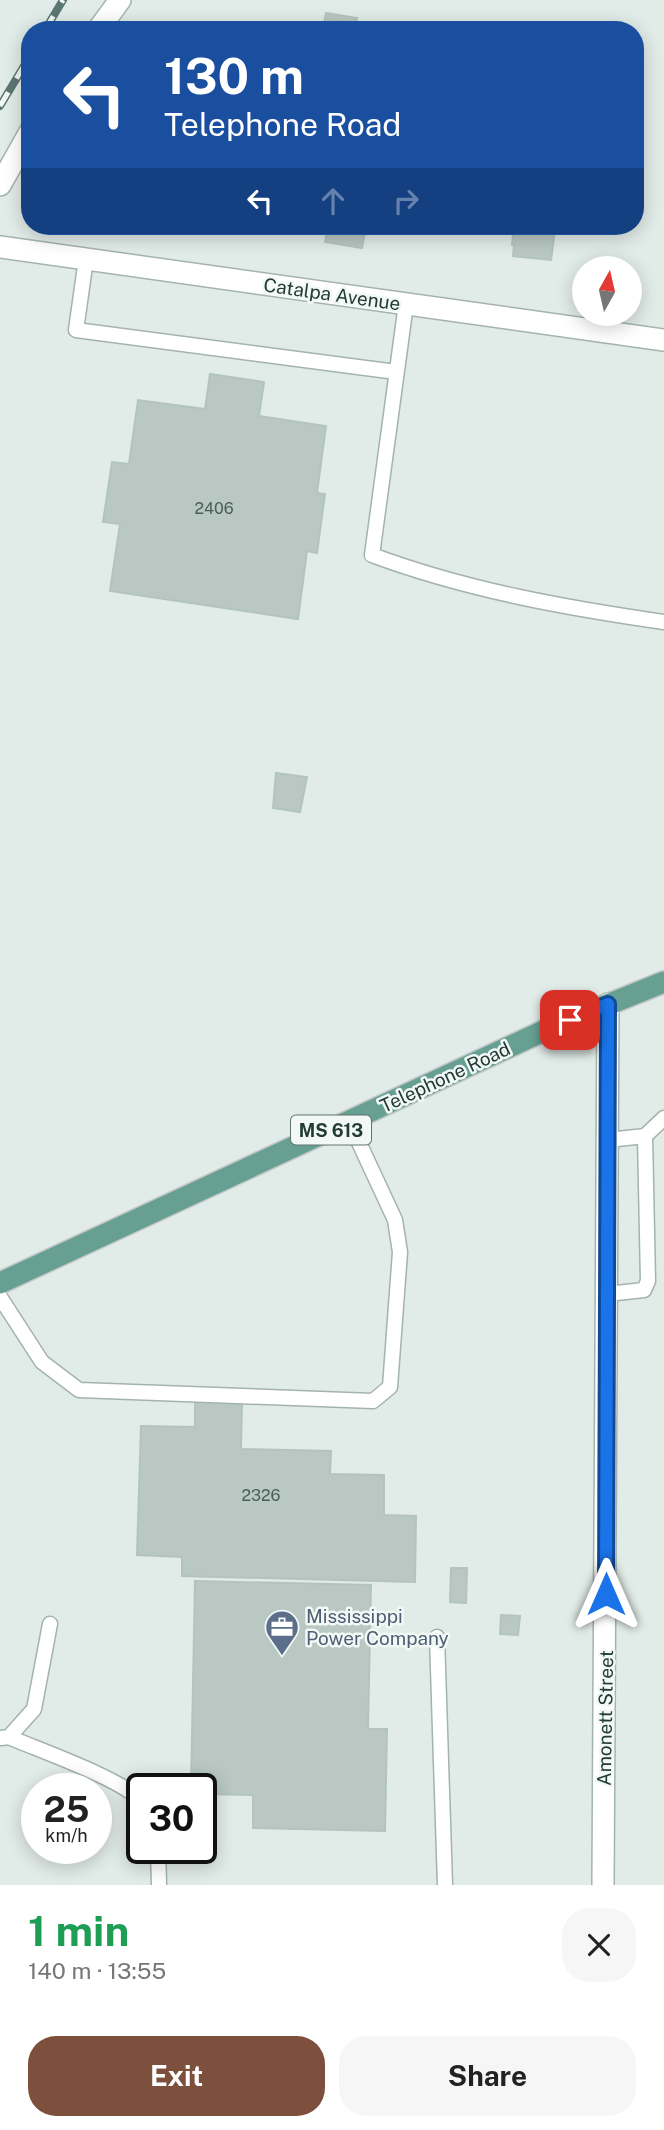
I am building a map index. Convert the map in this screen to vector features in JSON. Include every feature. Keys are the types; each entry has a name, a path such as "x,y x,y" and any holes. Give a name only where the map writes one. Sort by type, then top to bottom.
{"main road":[{"name":"Telephone Road","path":"0,1283 551,1028 664,982"}],"street":[{"path":"105,21 120,0"},
{"path":"0,185 21,148"},
{"name":"Catalpa Avenue","path":"0,247 664,340"},
{"name":"Amonett Street","path":"603,1885 608,1004"}],"lane":[{"path":"86,259 76,330 396,372"},
{"path":"405,304 372,555 418,572 582,610 664,622"},
{"path":"608,1140 645,1136 664,1118"},
{"path":"0,1297 42,1362 79,1390 373,1401 390,1387 400,1251 395,1220 349,1121"},
{"path":"607,1294 644,1290 648,1281 645,1136"},
{"path":"50,1624 34,1709 5,1737 102,1775 126,1790"},
{"path":"437,1637 445,1885"},
{"path":"158,1864 159,1885"}],"building":[{"path":"326,13 357,18 356,21 325,21"},
{"path":"326,235 364,235 362,248 325,242"},
{"path":"513,235 554,235 551,260 513,256"},
{"path":"210,374 264,382 259,416 326,426 317,493 325,494 317,553 307,551 298,619 110,591 120,524 103,522 112,462 129,464 138,400 205,409"},
{"path":"276,773 307,777 300,812 273,808"},
{"name":"Mississippi Power Company","path":"195,1402 242,1402 241,1449 331,1451 330,1474 384,1475 384,1515 416,1516 415,1582 182,1576 182,1557 137,1555 141,1426 195,1427"},
{"path":"451,1568 467,1568 466,1603 450,1602"},
{"name":"Mississippi Power Company","path":"195,1581 371,1585 368,1729 387,1729 385,1831 253,1828 253,1795 217,1794 217,1773 191,1773"},
{"path":"501,1615 520,1616 518,1635 500,1634"}],"railway":[{"path":"50,21 63,0"},
{"path":"0,106 21,71"}],"place":[{"name":"Mississippi Power Company","path":"282,1657"}],"route":[{"path":"570,1020 608,1004 606,1594"}]}
